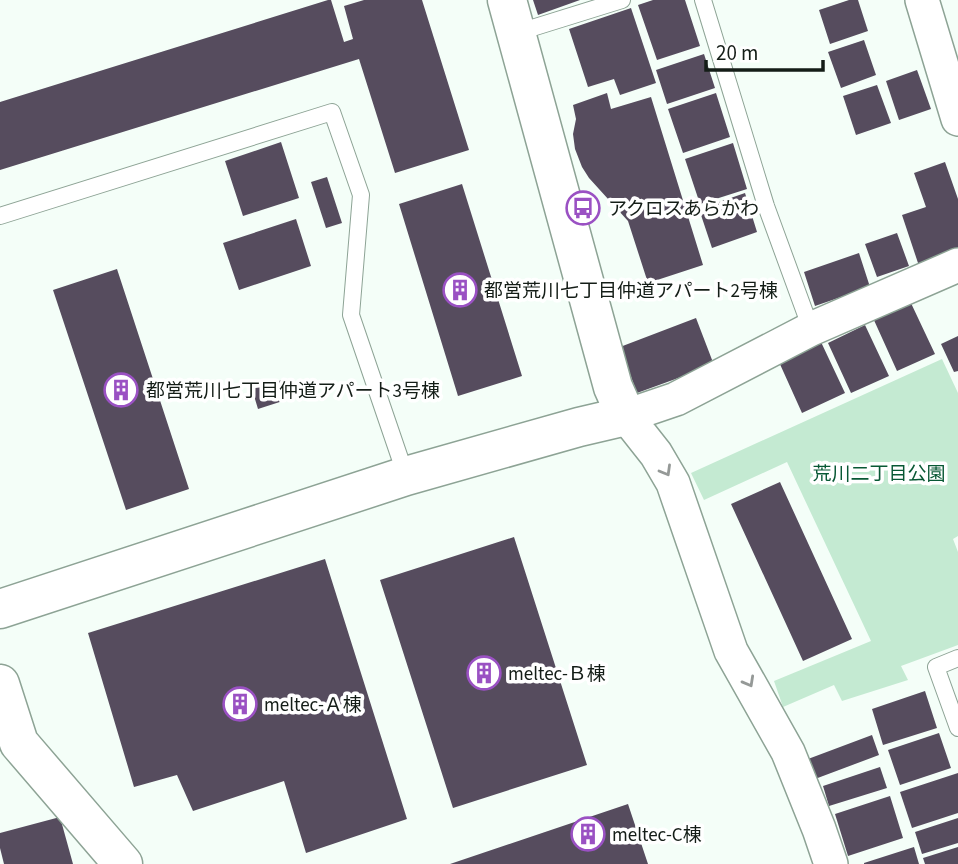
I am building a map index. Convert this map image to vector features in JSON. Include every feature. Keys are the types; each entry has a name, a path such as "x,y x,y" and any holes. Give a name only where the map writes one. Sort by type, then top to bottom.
{"street":[{"path":"922,0 958,119"},
{"path":"512,16 613,387 626,416 656,454 673,483 731,651 788,752 831,864"},
{"path":"0,609 406,476 626,416 676,399 811,329 958,265"},
{"path":"0,684 19,743 123,864"}],"lane":[{"path":"512,16 622,0"},
{"path":"703,0 766,206 811,329"},
{"path":"0,216 332,112 361,195 351,315 406,476"},
{"path":"958,658 936,667 958,729"}],"green space":[{"name":"荒川二丁目公園","path":"942,359 958,393 958,536 953,539 958,552 958,645 901,666 908,680 842,701 834,685 783,707 774,681 871,641 787,462 704,500 691,473"}],"building":[{"path":"331,0 344,42 353,39 344,6 364,0 422,0 469,150 395,173 359,59 0,170 0,102"},
{"path":"533,0 580,0 538,15"},
{"path":"653,0 685,0 700,46 657,60 638,5"},
{"path":"849,0 858,0 868,31 830,44 819,10"},
{"path":"631,8 656,83 620,95 614,79 588,87 569,29"},
{"path":"864,40 876,75 841,88 828,52"},
{"path":"704,54 715,88 667,104 656,70"},
{"path":"917,70 931,109 899,120 886,81"},
{"path":"877,85 891,123 856,135 843,96"},
{"path":"607,93 611,109 651,97 703,265 648,283 628,221 582,167 575,149 573,134 576,119 573,105"},
{"path":"716,93 730,137 683,153 668,109"},
{"path":"281,142 299,198 243,216 225,161"},
{"path":"733,143 747,189 700,204 685,159"},
{"path":"945,162 958,199 958,252 919,266 902,215 926,207 914,173"},
{"path":"327,177 342,223 326,228 311,182"},
{"name":"都営荒川七丁目仲道アパート2号棟","path":"462,184 522,376 458,396 399,204"},
{"path":"745,193 757,232 712,248 699,209"},
{"path":"296,219 311,266 239,290 223,243"},
{"path":"897,233 909,266 877,277 865,244"},
{"path":"859,253 870,287 815,306 804,272"},
{"name":"都営荒川七丁目仲道アパート3号棟","path":"117,269 189,489 126,510 53,290"},
{"path":"910,301 935,354 897,371 873,318"},
{"path":"696,318 714,365 637,393 620,347"},
{"path":"865,325 889,376 851,393 828,343"},
{"path":"958,336 958,371 954,372 941,344"},
{"path":"821,342 845,393 802,413 779,362"},
{"path":"282,380 289,399 258,409 252,389"},
{"path":"780,482 852,639 803,661 731,504"},
{"name":"meltec-Ｂ棟","path":"514,537 587,765 453,808 380,580"},
{"name":"meltec-Ａ棟","path":"325,559 407,819 306,853 284,781 193,811 177,775 134,787 88,633"},
{"path":"925,691 937,728 883,745 872,709"},
{"path":"939,733 951,768 900,785 888,750"},
{"path":"872,735 879,755 815,779 808,759"},
{"path":"880,767 887,788 829,806 823,786"},
{"path":"958,773 958,813 912,828 900,792"},
{"path":"890,796 903,838 848,856 835,814"},
{"name":"meltec-C棟","path":"628,804 648,864 450,864"},
{"path":"60,817 73,864 4,864 0,833"},
{"path":"958,818 958,843 922,854 915,832"},
{"path":"914,847 919,864 864,864 864,863"},
{"path":"958,847 958,864 925,864 923,858"}],"place":[{"name":"アクロスあらかわ","path":"583,208"},
{"name":"都営荒川七丁目仲道アパート2号棟","path":"460,290"},
{"name":"都営荒川七丁目仲道アパート3号棟","path":"121,390"},
{"name":"meltec-Ｂ棟","path":"484,673"},
{"name":"meltec-Ａ棟","path":"240,704"},
{"name":"meltec-C棟","path":"588,834"}]}
